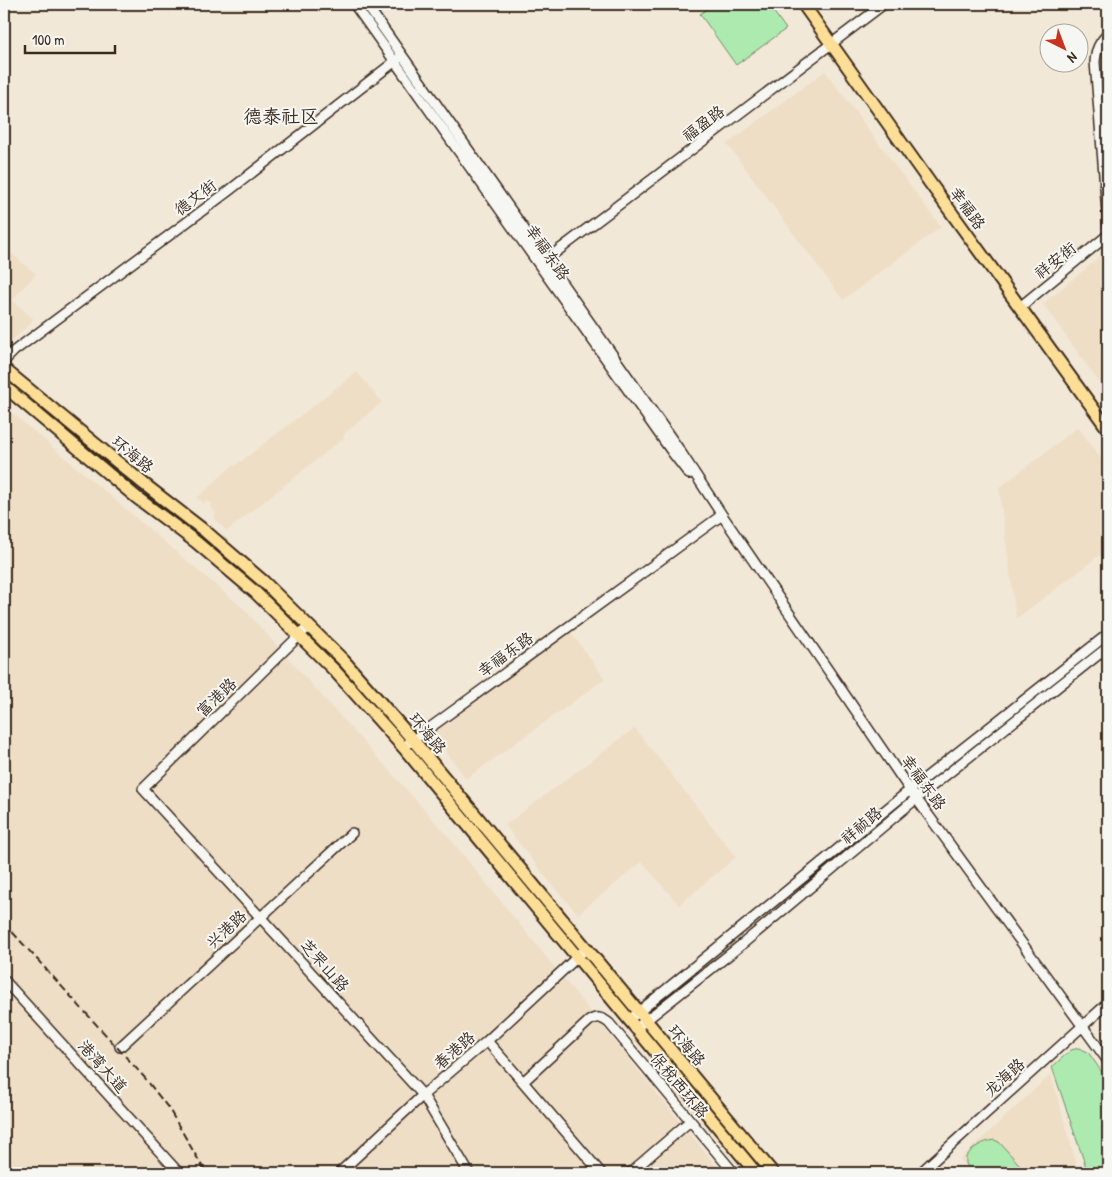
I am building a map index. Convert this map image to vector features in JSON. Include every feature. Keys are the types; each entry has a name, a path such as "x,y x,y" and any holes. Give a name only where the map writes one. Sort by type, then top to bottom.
{"main road":[{"name":"幸福路","path":"804,4 836,42"},
{"name":"幸福路","path":"813,4 836,42 1108,429"},
{"name":"幸福路","path":"1022,305 1108,417"},
{"name":"环海路","path":"4,369 144,484 206,532 264,582 344,661 577,957 756,1173"},
{"name":"环海路","path":"4,386 255,592 408,744 587,948 773,1173"}],"street":[{"name":"幸福东路","path":"354,4 678,448 910,790 1108,1061"},
{"name":"幸福东路","path":"366,4 543,262"},
{"name":"福盈路","path":"543,262 884,4"},
{"path":"1108,34 1101,40 1096,52 1095,62 1108,225"},
{"name":"德文街","path":"4,361 14,351 226,193 403,56"},
{"name":"祥安街","path":"1022,305 1108,235"},
{"name":"幸福东路","path":"408,744 722,515"},
{"name":"富港路","path":"143,789 309,626"},
{"path":"632,1024 910,790 1108,634"},
{"name":"祥祯路","path":"642,1016 740,946 917,798 1108,647"},
{"name":"芝罘山路","path":"143,789 423,1096 469,1173"},
{"name":"兴港路","path":"120,1047 352,833"},
{"name":"春港路","path":"339,1173 423,1096 487,1041 587,948"},
{"name":"港湾大道","path":"4,980 179,1173"},
{"name":"龙海路","path":"920,1173 1108,1003"},
{"name":"保税西环路","path":"523,1082 589,1022 595,1018 602,1018 609,1022 734,1173"},
{"path":"487,1041 601,1173"},
{"path":"630,1173 690,1121"}],"shaded area":[{"path":"1108,43 1108,131 1101,58"},
{"path":"825,71 941,227 843,300 727,144"},
{"path":"4,247 36,274 12,300 33,318 30,324 4,347"},
{"path":"1108,250 1108,395 1043,304"},
{"path":"357,372 382,402 344,434 344,438 227,531 213,518 216,513 210,507 211,505 197,498 233,465 235,466"},
{"path":"4,406 244,609 448,836 722,1173 4,1173"},
{"path":"1078,427 1108,468 1108,549 1016,619 999,488"},
{"path":"570,631 605,679 466,779 433,734"},
{"path":"635,728 736,857 679,905 642,862 578,914 551,884 505,825"},
{"path":"1051,1074 1079,1173 973,1173 960,1159"}],"green space":[{"path":"713,4 768,4 786,29 736,65 700,14"},
{"path":"1079,1048 1088,1052 1108,1081 1108,1173 1088,1173 1052,1067 1071,1050"},
{"path":"994,1140 999,1142 1027,1173 974,1173 966,1164 966,1157 978,1146"}],"railway":[{"path":"4,923 145,1078 169,1109 206,1173"}],"district":[{"name":"德泰社区","path":"281,116"}]}
